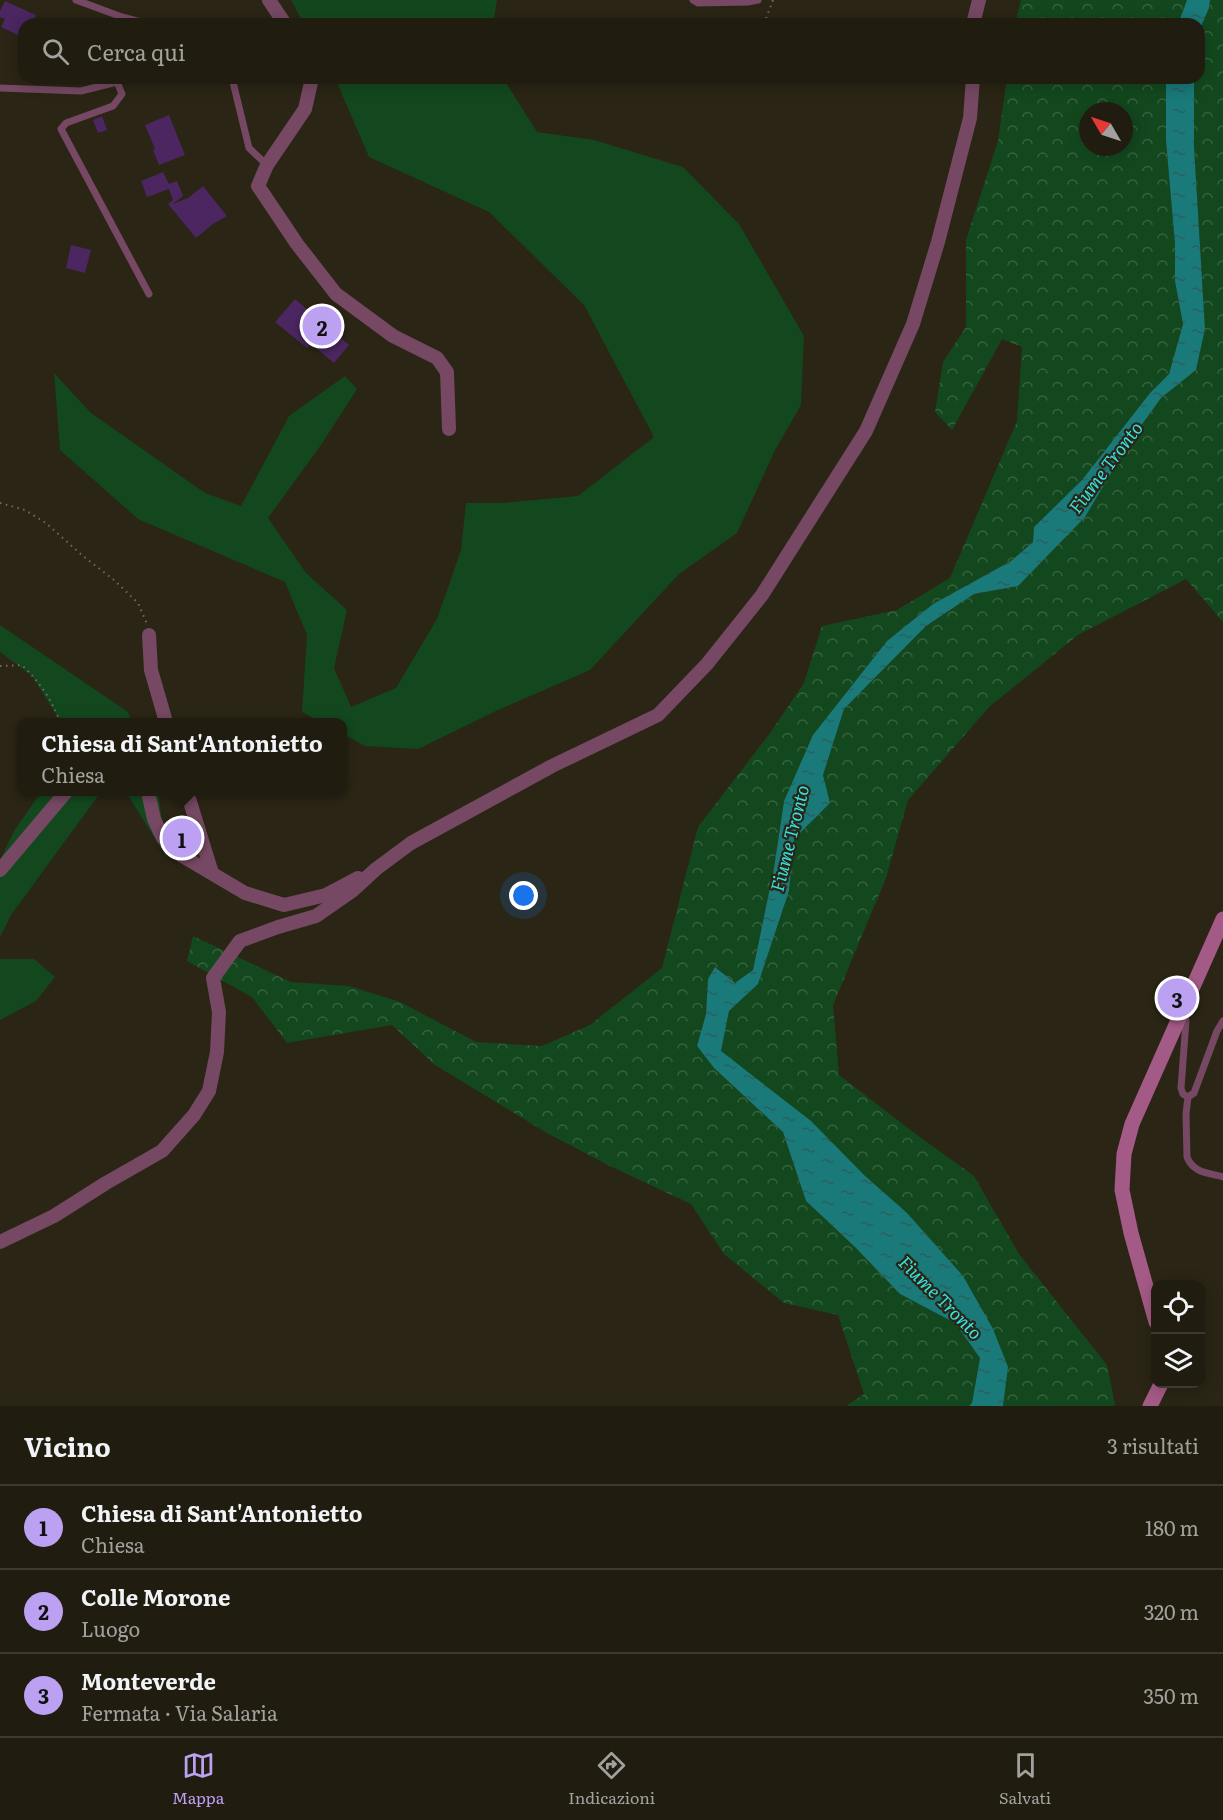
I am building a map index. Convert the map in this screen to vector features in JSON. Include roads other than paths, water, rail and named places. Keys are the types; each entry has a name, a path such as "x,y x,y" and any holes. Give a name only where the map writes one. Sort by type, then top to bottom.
{"main road":[{"path":"1151,1307 1122,1190 1124,1154 1132,1124 1223,919"},
{"path":"1150,1406 1159,1388"}],"street":[{"path":"269,0 281,18"},
{"path":"974,18 979,0"},
{"path":"311,84 305,109 267,165 258,186 297,244 336,294 393,336 437,358 447,372 449,429"},
{"path":"149,796 154,819 163,838 179,854 245,893 284,905 326,895 376,868 411,843 472,809 552,766 658,715 707,664 762,596 866,431 913,324 938,242 970,118 973,84"},
{"path":"149,635 151,670 165,718"},
{"path":"0,870 63,796"},
{"path":"188,796 212,873"},
{"path":"0,1242 54,1216 162,1151 194,1116 209,1091 217,1052 219,1012 213,978 240,941 316,916 352,891 376,868"}],"lane":[{"path":"76,0 126,18"},
{"path":"693,0 698,3 758,0"},
{"path":"0,88 81,91 109,84"},
{"path":"118,84 122,94 113,106 66,123 61,129 149,294"},
{"path":"233,84 249,148 267,165"},
{"path":"1183,1006 1186,1021 1180,1088 1188,1097"},
{"path":"1223,1021 1217,1031 1194,1093 1188,1097 1186,1113 1189,1164 1200,1171 1223,1177"}],"water":[{"path":"1187,0 1210,0 1205,18 1180,18"},
{"name":"Fiume Tronto","path":"1166,84 1194,84 1194,146 1205,329 1196,370 1161,398 1130,441 1085,517 1018,586 974,594 926,626 844,709 823,775 830,803 794,839 789,891 758,984 729,1011 721,1051 811,1121 864,1175 907,1213 963,1276 993,1329 1008,1367 1003,1406 969,1406 972,1403 980,1358 955,1323 900,1294 806,1201 783,1132 714,1068 697,1046 706,1014 708,979 715,967 735,983 753,970 774,868 784,801 813,735 887,641 933,604 1011,561 1033,542 1034,527 1082,480 1150,393 1169,374 1183,324 1175,281 1175,244 1166,141"}],"place":[{"name":"Colle Morone","path":"322,326"},
{"name":"Chiesa di Sant'Antonietto","path":"182,838"},
{"name":"Monteverde","path":"1177,998"}]}
